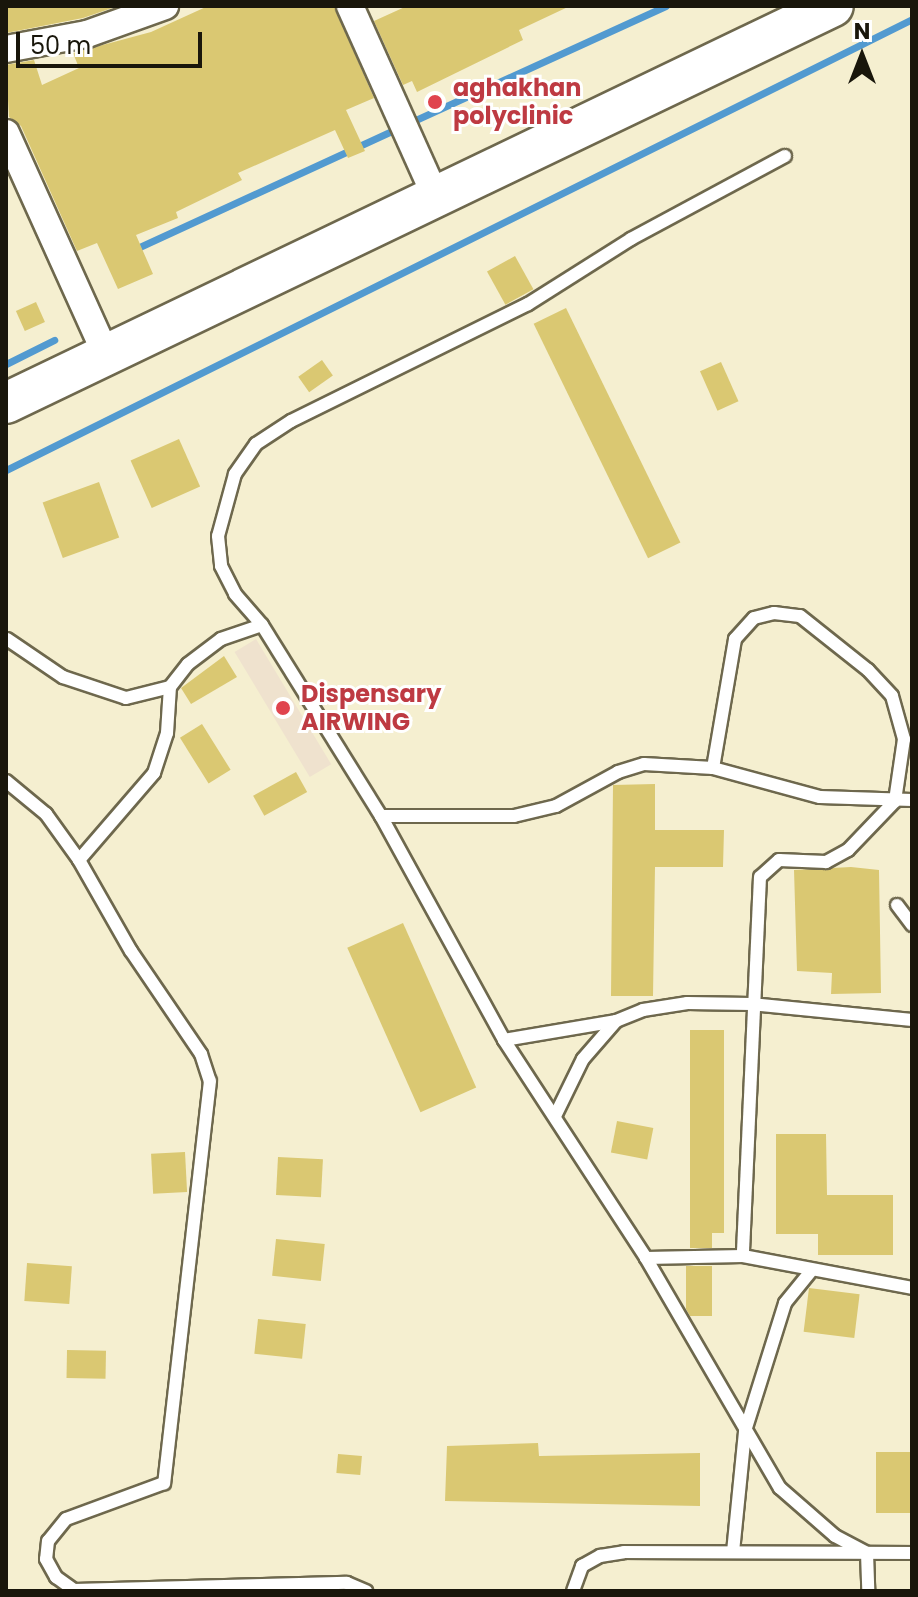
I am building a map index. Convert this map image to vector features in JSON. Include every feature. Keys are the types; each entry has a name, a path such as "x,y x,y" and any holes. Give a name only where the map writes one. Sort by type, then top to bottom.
{"main road":[{"path":"6,403 833,6"}],"street":[{"path":"6,49 87,34 165,6"},
{"path":"350,6 435,195"},
{"path":"6,133 106,354"}],"lane":[{"path":"785,156 631,239 528,304 291,421 256,444 235,474 218,536 221,566 235,594 262,625 381,816 504,1040 556,1114 646,1258 780,1488 835,1536 867,1553"},
{"path":"713,768 735,639 754,618 774,613 800,616 868,670 892,696 904,739 895,801 848,850 826,862 779,860 760,877 751,1004 743,1256"},
{"path":"79,860 154,773 167,733 170,687 188,664 221,639 262,625"},
{"path":"7,639 63,677 126,698 170,687"},
{"path":"381,816 514,816 556,806 618,772 644,764 713,768 820,797 912,800"},
{"path":"6,781 46,814 79,860 131,951 201,1054 210,1081 211,1112 164,1483 66,1519 48,1541 46,1559 56,1577 74,1590 347,1583 366,1591"},
{"path":"897,905 912,925"},
{"path":"504,1040 616,1021 687,1003 751,1004 912,1020"},
{"path":"556,1114 583,1059 616,1021"},
{"path":"646,1258 743,1256 912,1288"},
{"path":"733,1552 745,1431 785,1303 811,1271"},
{"path":"573,1591 582,1566 600,1556 733,1552 912,1553"},
{"path":"867,1553 868,1591"}],"shaded area":[{"name":"Dispensary AIRWING","path":"256,639 331,764 310,777 235,652"}],"building":[{"path":"6,6 118,6 83,18 6,33"},
{"path":"208,6 334,6 374,98 346,110 365,151 348,158 335,130 238,173 242,180 176,212 178,218 136,235 153,274 118,289 97,243 77,251 21,126 9,117 6,65 34,60 42,85 79,68 73,53 151,32"},
{"path":"407,6 570,6 519,30 523,40 417,92 412,81 403,85 374,21"},
{"path":"515,256 533,289 505,305 487,272"},
{"path":"36,302 45,322 25,331 16,311"},
{"path":"566,308 680,543 648,558 534,324"},
{"path":"322,360 333,376 309,392 298,377"},
{"path":"721,362 738,401 717,411 700,371"},
{"path":"179,439 200,487 152,508 131,461"},
{"path":"99,482 119,537 63,558 43,503"},
{"path":"224,656 237,677 191,704 181,688"},
{"path":"202,724 231,770 209,784 180,738"},
{"path":"296,772 307,792 264,816 253,796"},
{"path":"655,784 655,830 724,830 723,867 655,867 653,996 611,996 613,785"},
{"path":"851,867 879,870 881,993 831,994 832,973 797,971 794,870"},
{"path":"403,923 476,1087 420,1112 347,948"},
{"path":"690,1030 724,1030 724,1233 712,1233 712,1248 690,1248"},
{"path":"617,1121 653,1128 647,1159 611,1152"},
{"path":"776,1134 826,1134 827,1195 893,1195 893,1255 818,1255 818,1234 776,1234"},
{"path":"185,1152 187,1192 153,1194 151,1154"},
{"path":"278,1157 323,1159 321,1197 276,1195"},
{"path":"276,1239 325,1244 321,1281 272,1276"},
{"path":"27,1263 72,1266 69,1304 24,1301"},
{"path":"686,1266 712,1266 712,1316 690,1316 686,1309"},
{"path":"809,1288 860,1294 854,1338 804,1332"},
{"path":"258,1319 306,1324 302,1359 254,1354"},
{"path":"67,1350 106,1351 106,1379 67,1378"},
{"path":"538,1443 539,1456 700,1453 700,1506 445,1501 447,1446"},
{"path":"876,1452 912,1452 912,1513 876,1513"},
{"path":"338,1454 362,1456 360,1475 336,1473"}],"waterway":[{"path":"409,123 666,6"},
{"path":"6,470 912,19"},
{"path":"133,250 398,128"},
{"path":"6,364 54,340"}],"place":[{"name":"aghakhan polyclinic","path":"435,102"},
{"name":"Dispensary AIRWING","path":"283,708"}]}
